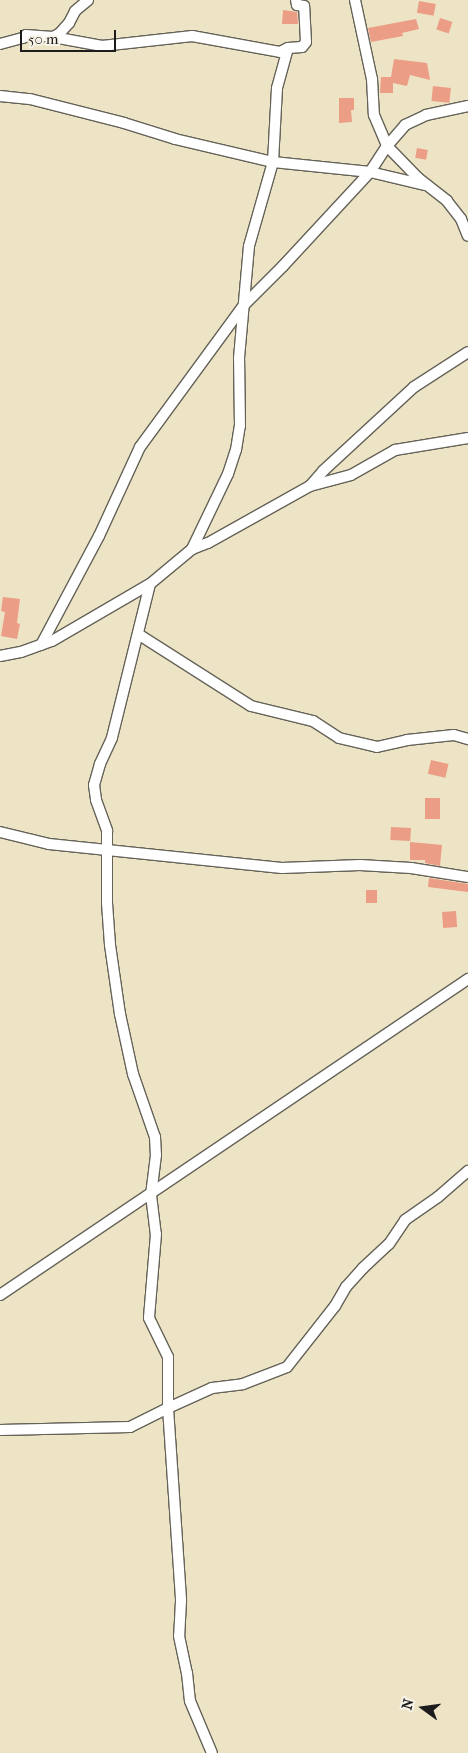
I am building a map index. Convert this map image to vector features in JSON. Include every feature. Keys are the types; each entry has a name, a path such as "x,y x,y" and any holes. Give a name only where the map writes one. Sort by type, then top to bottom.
{"street":[{"path":"53,37 59,34 75,11 88,0"},
{"path":"0,44 23,38 26,35 53,37 102,46 192,36 280,52 288,48 302,47 306,42 306,12 304,6 297,5 296,0"},
{"path":"357,3 372,79 374,115 384,134 387,146 425,185 447,202 461,219 468,236"},
{"path":"192,549 228,474 236,450 240,426 239,358 249,246 272,162 277,88 288,48"},
{"path":"0,96 30,99 124,123 175,139 272,162 370,172 425,185"},
{"path":"41,645 99,536 140,447 244,305 370,172 387,146 405,125 416,119 468,106"},
{"path":"310,486 323,471 414,387 468,352"},
{"path":"0,656 21,652 52,641 150,584 192,549 215,539 310,486 351,475 396,450 468,438"},
{"path":"150,584 112,738 100,764 94,785 96,800 107,831 107,903 110,945 120,1014 133,1074 155,1137 156,1155 151,1195 156,1234 150,1318 168,1356 168,1408 180,1601 180,1636 188,1673 190,1701 212,1753"},
{"path":"138,634 251,706 312,721 339,738 377,747 407,740 454,735 468,739"},
{"path":"0,832 49,844 282,868 360,865 444,872 468,876"},
{"path":"0,1295 151,1195 468,979"},
{"path":"0,1430 130,1427 212,1388 243,1384 287,1367 335,1306 346,1287 362,1268 389,1244 405,1220 438,1197 468,1171"}],"building":[{"path":"419,1 436,4 434,16 417,13"},
{"path":"283,10 297,12 298,24 282,24"},
{"path":"440,18 452,22 449,33 436,29"},
{"path":"416,19 419,29 402,33 403,36 371,42 368,28"},
{"path":"394,59 427,63 430,80 410,75 407,86 393,83 393,93 380,93 381,77 391,77"},
{"path":"433,86 451,88 449,103 431,101"},
{"path":"339,98 354,98 354,110 351,110 352,122 339,123"},
{"path":"417,148 428,150 426,160 415,158"},
{"path":"3,597 20,599 17,623 20,624 17,639 1,636 5,612 1,611"},
{"path":"431,760 449,764 445,778 428,774"},
{"path":"425,798 440,798 440,819 425,819"},
{"path":"391,827 411,828 410,841 390,840"},
{"path":"410,842 442,845 440,866 425,863 425,860 410,860"},
{"path":"429,878 468,884 468,892 428,887"},
{"path":"366,890 377,890 377,903 366,903"},
{"path":"456,911 457,927 443,928 442,912"}]}
